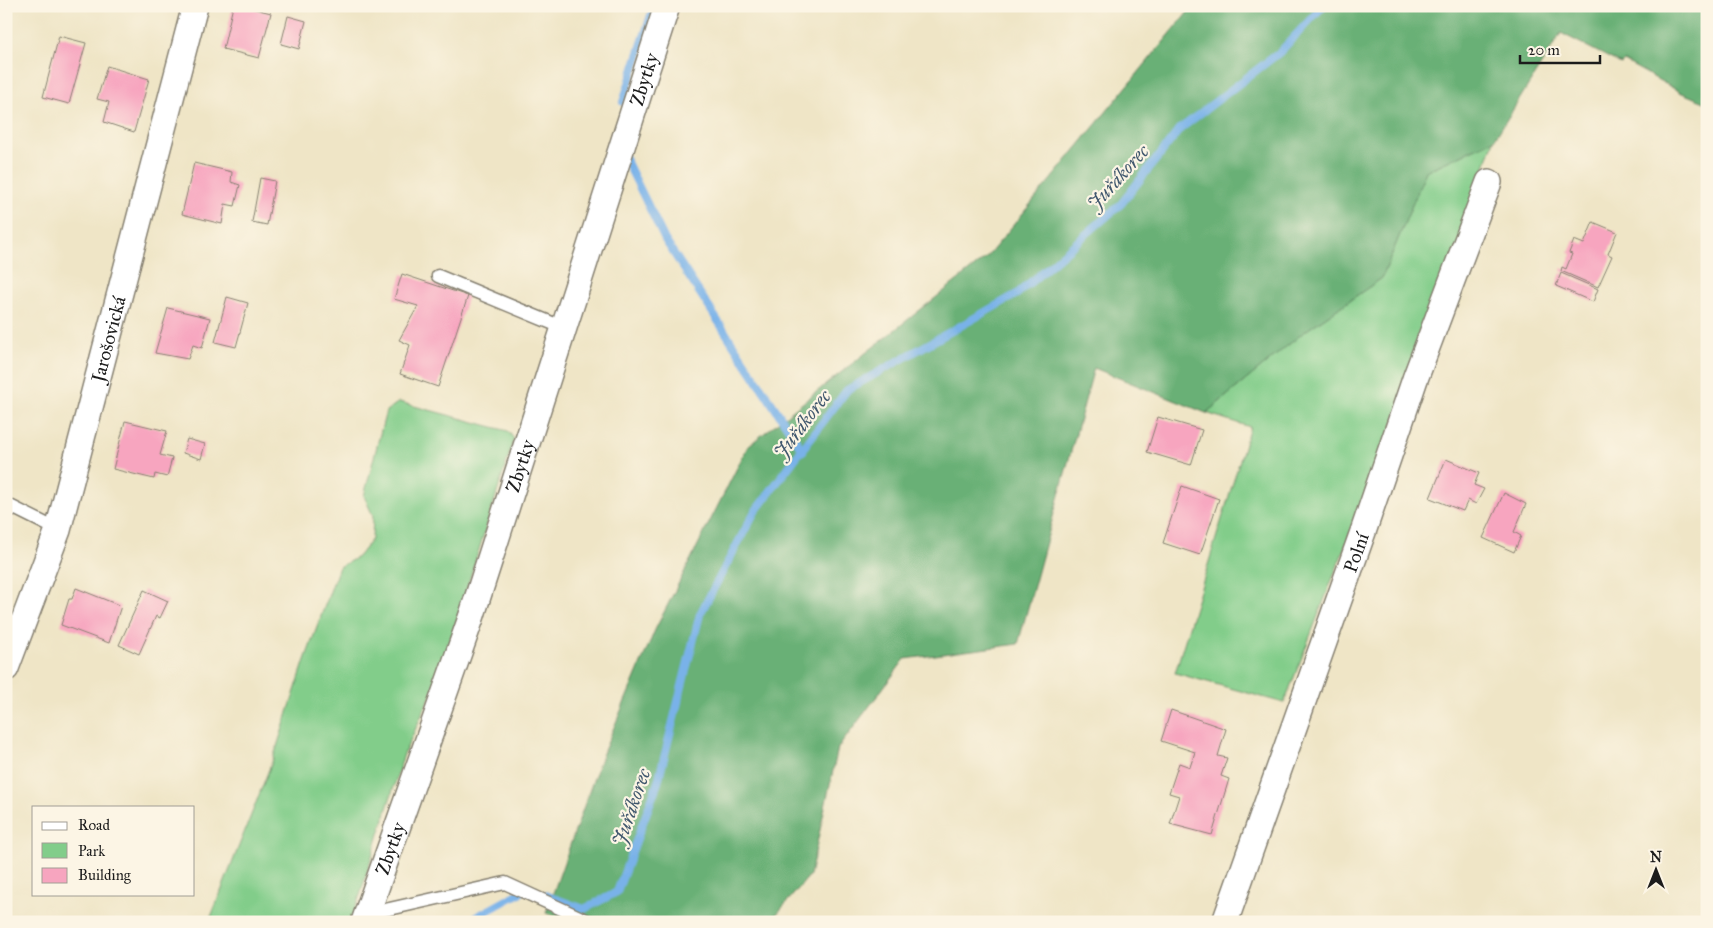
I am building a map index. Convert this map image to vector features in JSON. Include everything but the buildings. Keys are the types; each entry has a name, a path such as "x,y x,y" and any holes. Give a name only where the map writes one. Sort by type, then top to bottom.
{"street":[{"name":"Jarošovická","path":"6,668 58,530 195,6"},
{"name":"Zbytky","path":"366,918 471,618 667,6"},
{"name":"Polní","path":"1225,922 1415,379 1489,182"}],"lane":[{"path":"438,276 564,328"},
{"path":"6,504 58,530"},
{"path":"366,918 505,883 590,922"}],"green space":[{"path":"1193,6 1707,6 1707,103 1682,93 1624,61 1621,64 1561,33 1494,140 1426,171 1382,278 1304,332 1206,413 1094,368 1018,644 905,659 838,748 810,875 770,922 581,922 546,913 601,758 655,630 748,446 987,257"},
{"path":"1494,140 1429,331 1284,703 1175,673 1250,427 1206,413 1304,332 1382,278 1426,171"},
{"path":"399,402 508,431 514,439 437,682 404,754 360,895 350,922 209,922 272,762 305,660 339,567 358,557 372,539 373,516 364,496 386,411"}],"waterway":[{"path":"623,102 654,6"},
{"name":"Juřákorec","path":"545,895 584,909 617,892 658,782 700,614 754,513 847,390 1017,294 1121,204 1180,129 1280,52 1323,6"},
{"path":"625,158 665,240 803,451"},
{"name":"Juřákorec","path":"467,922 525,890"}]}
